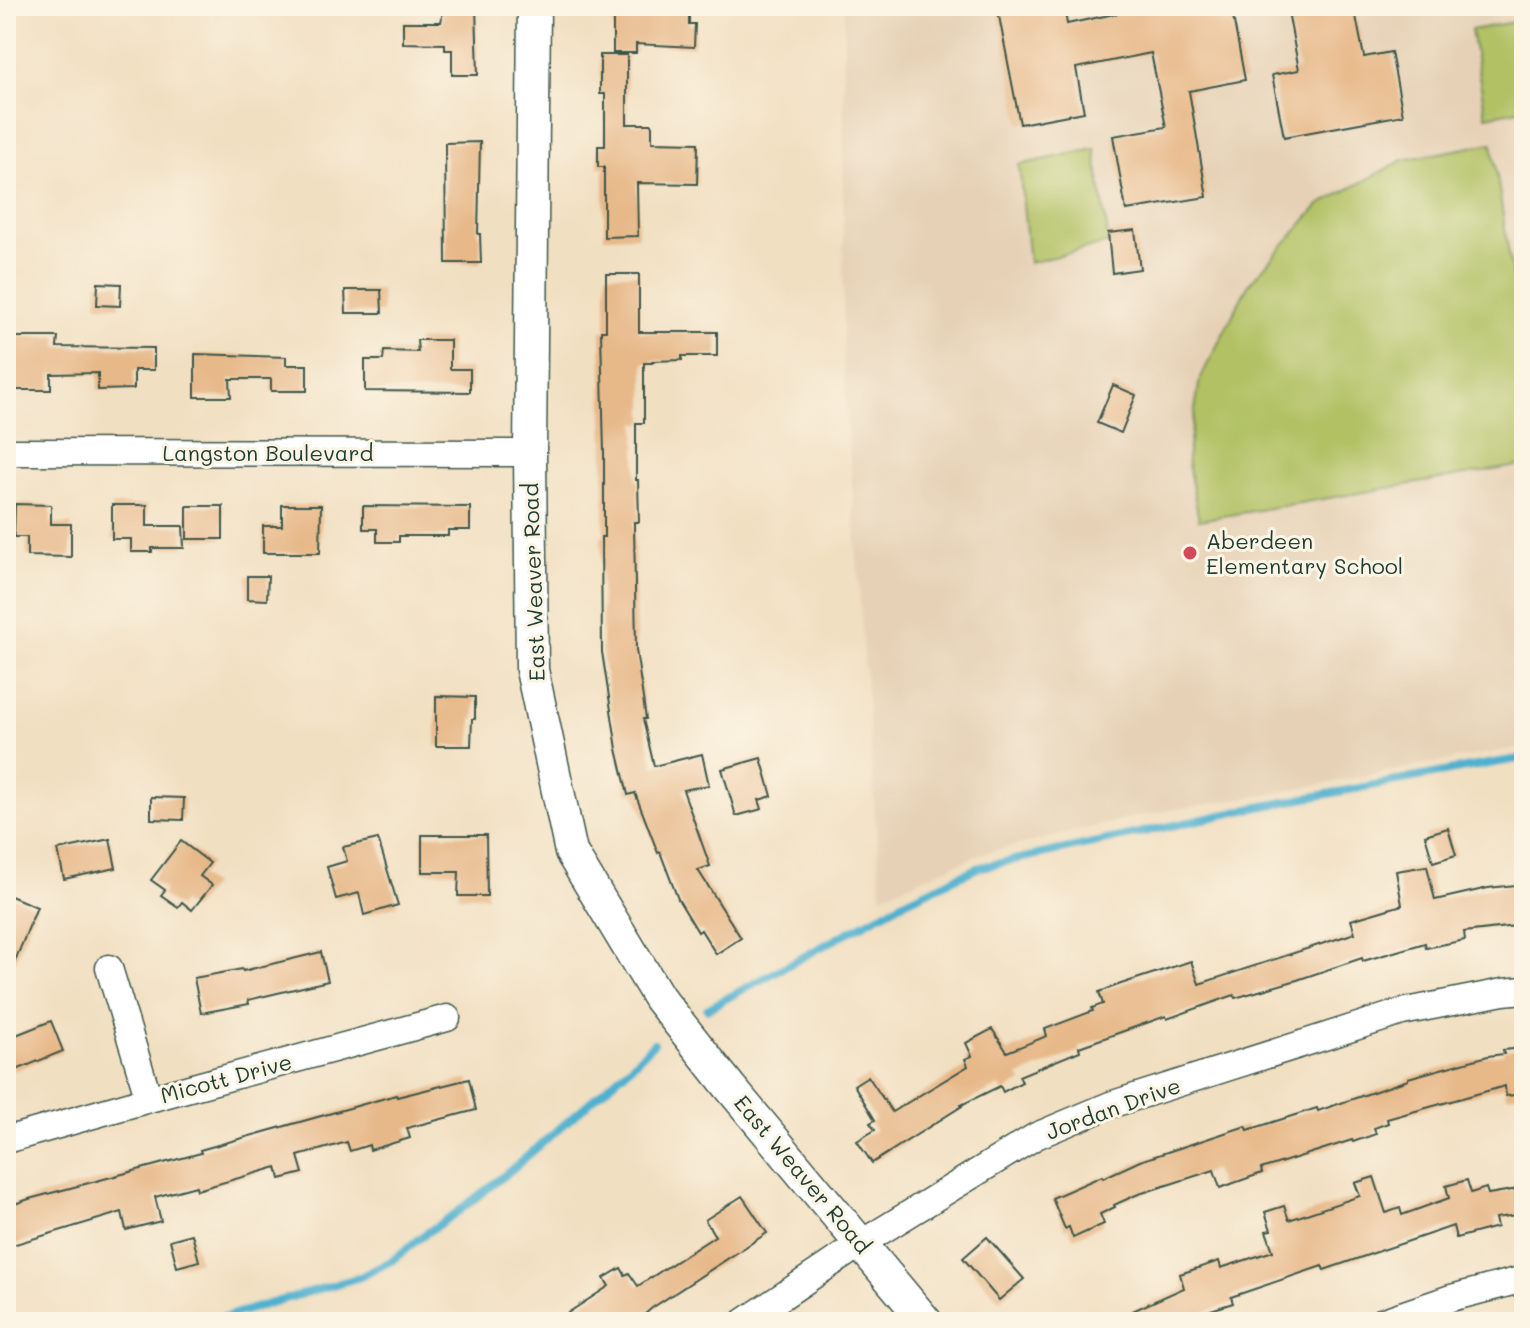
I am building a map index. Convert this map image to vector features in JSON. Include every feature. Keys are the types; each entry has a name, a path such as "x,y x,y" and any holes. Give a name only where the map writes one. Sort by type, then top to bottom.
{"street":[{"name":"East Weaver Road","path":"534,6 530,453 532,670 571,852 659,998 926,1322"},
{"name":"Langston Boulevard","path":"6,452 530,453"},
{"path":"109,968 149,1099"},
{"name":"Jordan Drive","path":"744,1322 860,1244 1036,1136 1110,1105 1402,1012 1524,990"},
{"name":"Micott Drive","path":"6,1140 447,1018"},
{"path":"1381,1322 1451,1298 1524,1279"}],"shaded area":[{"name":"Aberdeen Elementary School","path":"844,6 1524,6 1524,746 1143,815 980,854 881,896 843,360"}],"green space":[{"path":"1524,20 1524,109 1486,116 1471,30"},
{"path":"1492,143 1524,355 1524,465 1199,520 1187,459 1200,379 1248,285 1319,205 1403,160"},
{"path":"1095,149 1109,243 1029,263 1019,165"}],"building":[{"path":"444,6 476,6 478,75 452,75 452,50 445,50 445,44 403,43 403,22 441,22"},
{"path":"613,6 689,6 689,24 695,24 694,47 636,44 636,53 613,53"},
{"path":"997,6 1064,6 1067,24 1141,6 1231,6 1245,80 1189,91 1207,197 1126,210 1113,136 1166,127 1151,53 1076,68 1084,112 1020,124"},
{"path":"1287,6 1354,6 1364,57 1391,52 1403,115 1284,137 1272,75 1299,70"},
{"path":"600,55 627,55 627,124 652,124 652,142 698,143 697,184 637,183 638,236 604,237 604,167 598,167 598,146 605,146 605,94 600,94"},
{"path":"480,142 478,234 481,263 446,263 445,143"},
{"path":"1135,230 1140,269 1112,273 1108,233"},
{"path":"606,274 639,274 639,332 717,332 717,356 682,356 682,360 644,363 644,423 636,423 639,522 634,522 636,650 646,719 643,719 654,766 702,754 709,785 683,790 710,866 698,870 741,938 716,954 678,899 635,793 628,795 617,749 602,652 604,453 601,331 606,331"},
{"path":"98,283 121,284 120,306 97,305"},
{"path":"345,290 381,290 382,313 346,313"},
{"path":"13,337 58,337 57,347 154,348 154,370 134,370 134,389 98,390 98,373 51,374 51,390 15,390"},
{"path":"417,340 450,340 450,369 470,369 470,392 365,391 365,360 383,360 384,351 418,352"},
{"path":"195,354 286,357 286,365 307,365 307,391 271,391 271,379 230,379 231,397 195,397"},
{"path":"1113,385 1136,395 1121,433 1097,423"},
{"path":"15,504 51,505 51,524 71,524 71,557 27,556 27,537 14,537"},
{"path":"112,505 147,505 147,526 183,526 184,548 152,548 152,552 131,552 131,539 112,539"},
{"path":"282,505 321,505 320,553 263,553 263,526 282,526"},
{"path":"187,506 223,506 223,539 187,539"},
{"path":"363,506 470,507 470,530 448,530 448,536 399,536 399,542 377,542 377,529 363,529"},
{"path":"247,576 268,576 267,600 247,599"},
{"path":"436,696 475,697 471,746 436,746"},
{"path":"761,758 772,796 759,800 762,809 736,816 722,769"},
{"path":"151,797 184,798 183,820 151,819"},
{"path":"1448,828 1456,855 1433,862 1425,835"},
{"path":"422,835 486,835 487,896 458,896 459,872 422,872"},
{"path":"110,839 116,868 64,879 58,850"},
{"path":"378,839 398,905 364,915 359,893 336,899 327,867 347,861 343,847"},
{"path":"181,841 210,863 200,876 212,885 192,910 182,902 178,907 161,895 165,890 151,880"},
{"path":"1427,866 1435,900 1488,888 1524,884 1524,925 1464,932 1465,940 1426,948 1425,943 1363,961 1362,958 1235,998 1234,995 1167,1019 1166,1016 1079,1047 1080,1051 1019,1076 1022,1082 1003,1092 1000,1086 961,1105 872,1163 857,1141 875,1130 870,1123 875,1120 854,1085 868,1076 892,1112 968,1066 965,1059 972,1056 966,1043 992,1029 1007,1052 1047,1036 1045,1029 1093,1011 1092,1008 1103,1004 1099,992 1121,984 1191,961 1199,984 1355,933 1351,920 1402,905 1396,871"},
{"path":"6,894 37,907 7,981 6,981"},
{"path":"321,952 328,981 248,1000 249,1004 201,1013 194,978 243,971"},
{"path":"51,1021 63,1051 14,1071 6,1049 6,1039"},
{"path":"1524,1048 1524,1094 1506,1096 1505,1086 1387,1119 1388,1123 1374,1128 1376,1134 1261,1169 1262,1173 1220,1188 1214,1170 1114,1205 1100,1214 1104,1224 1073,1238 1069,1227 1065,1229 1052,1198 1140,1161 1246,1126 1248,1130 1317,1108 1318,1111 1408,1078 1504,1054 1503,1050"},
{"path":"469,1079 476,1110 407,1128 410,1138 370,1150 369,1145 350,1151 347,1142 298,1156 303,1173 280,1179 277,1167 197,1190 196,1186 155,1197 161,1221 126,1230 122,1212 6,1247 6,1207 396,1095"},
{"path":"1374,1177 1386,1213 1400,1208 1402,1215 1449,1198 1446,1186 1467,1180 1471,1193 1486,1188 1488,1194 1524,1188 1524,1214 1495,1218 1497,1227 1456,1238 1453,1226 1324,1270 1322,1266 1231,1297 1233,1303 1173,1322 1108,1322 1184,1288 1180,1274 1219,1261 1221,1268 1273,1251 1266,1231 1271,1230 1265,1212 1284,1206 1289,1220 1360,1196 1355,1183"},
{"path":"742,1196 767,1233 652,1308 644,1315 649,1322 554,1322 609,1286 604,1278 621,1268 638,1286 715,1236 705,1220"},
{"path":"192,1234 199,1261 177,1267 170,1240"},
{"path":"987,1237 1024,1279 999,1300 963,1258"}],"waterway":[{"path":"707,1009 904,902 977,868 1259,807 1524,758"},
{"path":"207,1322 360,1277 393,1260 516,1166 654,1043"}],"place":[{"name":"Aberdeen Elementary School","path":"1190,553"}]}
